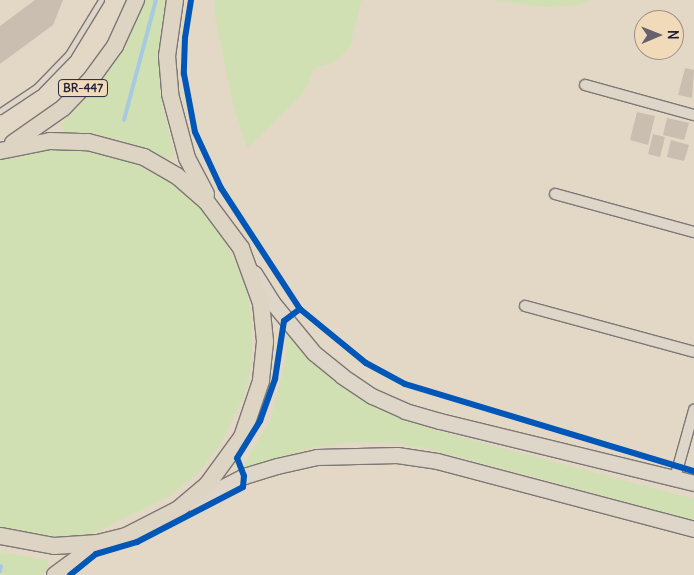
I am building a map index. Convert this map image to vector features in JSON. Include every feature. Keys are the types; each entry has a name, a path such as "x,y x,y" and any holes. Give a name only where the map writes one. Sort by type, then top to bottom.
{"main road":[{"name":"BR-447","path":"0,150 47,121 78,94 115,46 136,0"},
{"name":"BR-447","path":"0,536 54,546 98,543 135,532 178,510 220,470 242,437 257,401 265,342 261,303 249,265 187,158 174,116 167,56 175,0"},
{"name":"BR-447","path":"0,150 30,144 69,141 126,150 177,176 219,215"},
{"path":"249,265 272,302 314,353 342,376 372,396 405,411 440,421 694,483"},
{"path":"178,510 229,483 277,466 317,457 365,454 437,462 694,528"},
{"name":"BR-447","path":"55,575 98,543"}],"street":[{"path":"584,86 694,115"},
{"path":"555,194 694,232"},
{"path":"525,306 694,352"},
{"path":"675,478 694,410"}],"lane":[{"path":"0,111 36,87 68,54 101,0"}],"green space":[{"path":"144,0 167,0 159,60 161,100 174,154 169,159 118,139 65,132 60,126 93,91 118,57"},
{"path":"215,0 362,0 349,48 337,60 313,69 308,85 298,98 247,148 233,104 214,12"},
{"path":"494,0 590,0 579,5 545,7"},
{"path":"50,150 87,151 123,159 172,183 200,207 223,236 246,286 252,323 252,360 244,396 220,445 197,474 168,497 81,539 0,538 0,161"},
{"path":"287,329 324,371 367,403 434,430 694,499 694,520 430,449 393,443 353,442 312,448 241,470 271,418 286,359"},
{"path":"0,552 47,560 49,567 42,575 0,575"}],"building":[{"path":"35,0 63,0 53,25 0,64 0,26"},
{"path":"685,68 694,70 692,98 678,95"},
{"path":"637,112 655,116 648,145 630,140"},
{"path":"667,118 689,123 684,140 663,135"},
{"path":"653,134 665,137 660,157 648,154"},
{"path":"671,140 689,145 684,161 667,157"}],"waterway":[{"path":"124,120 156,0"},
{"path":"0,571 1,566"}],"cycle path":[{"path":"191,0 185,38 184,74 195,132 221,188 300,309 366,363 405,384 694,471"},
{"path":"70,575 96,554 137,542 243,487 244,476 237,458 260,421 275,379 284,321 300,309"}]}
